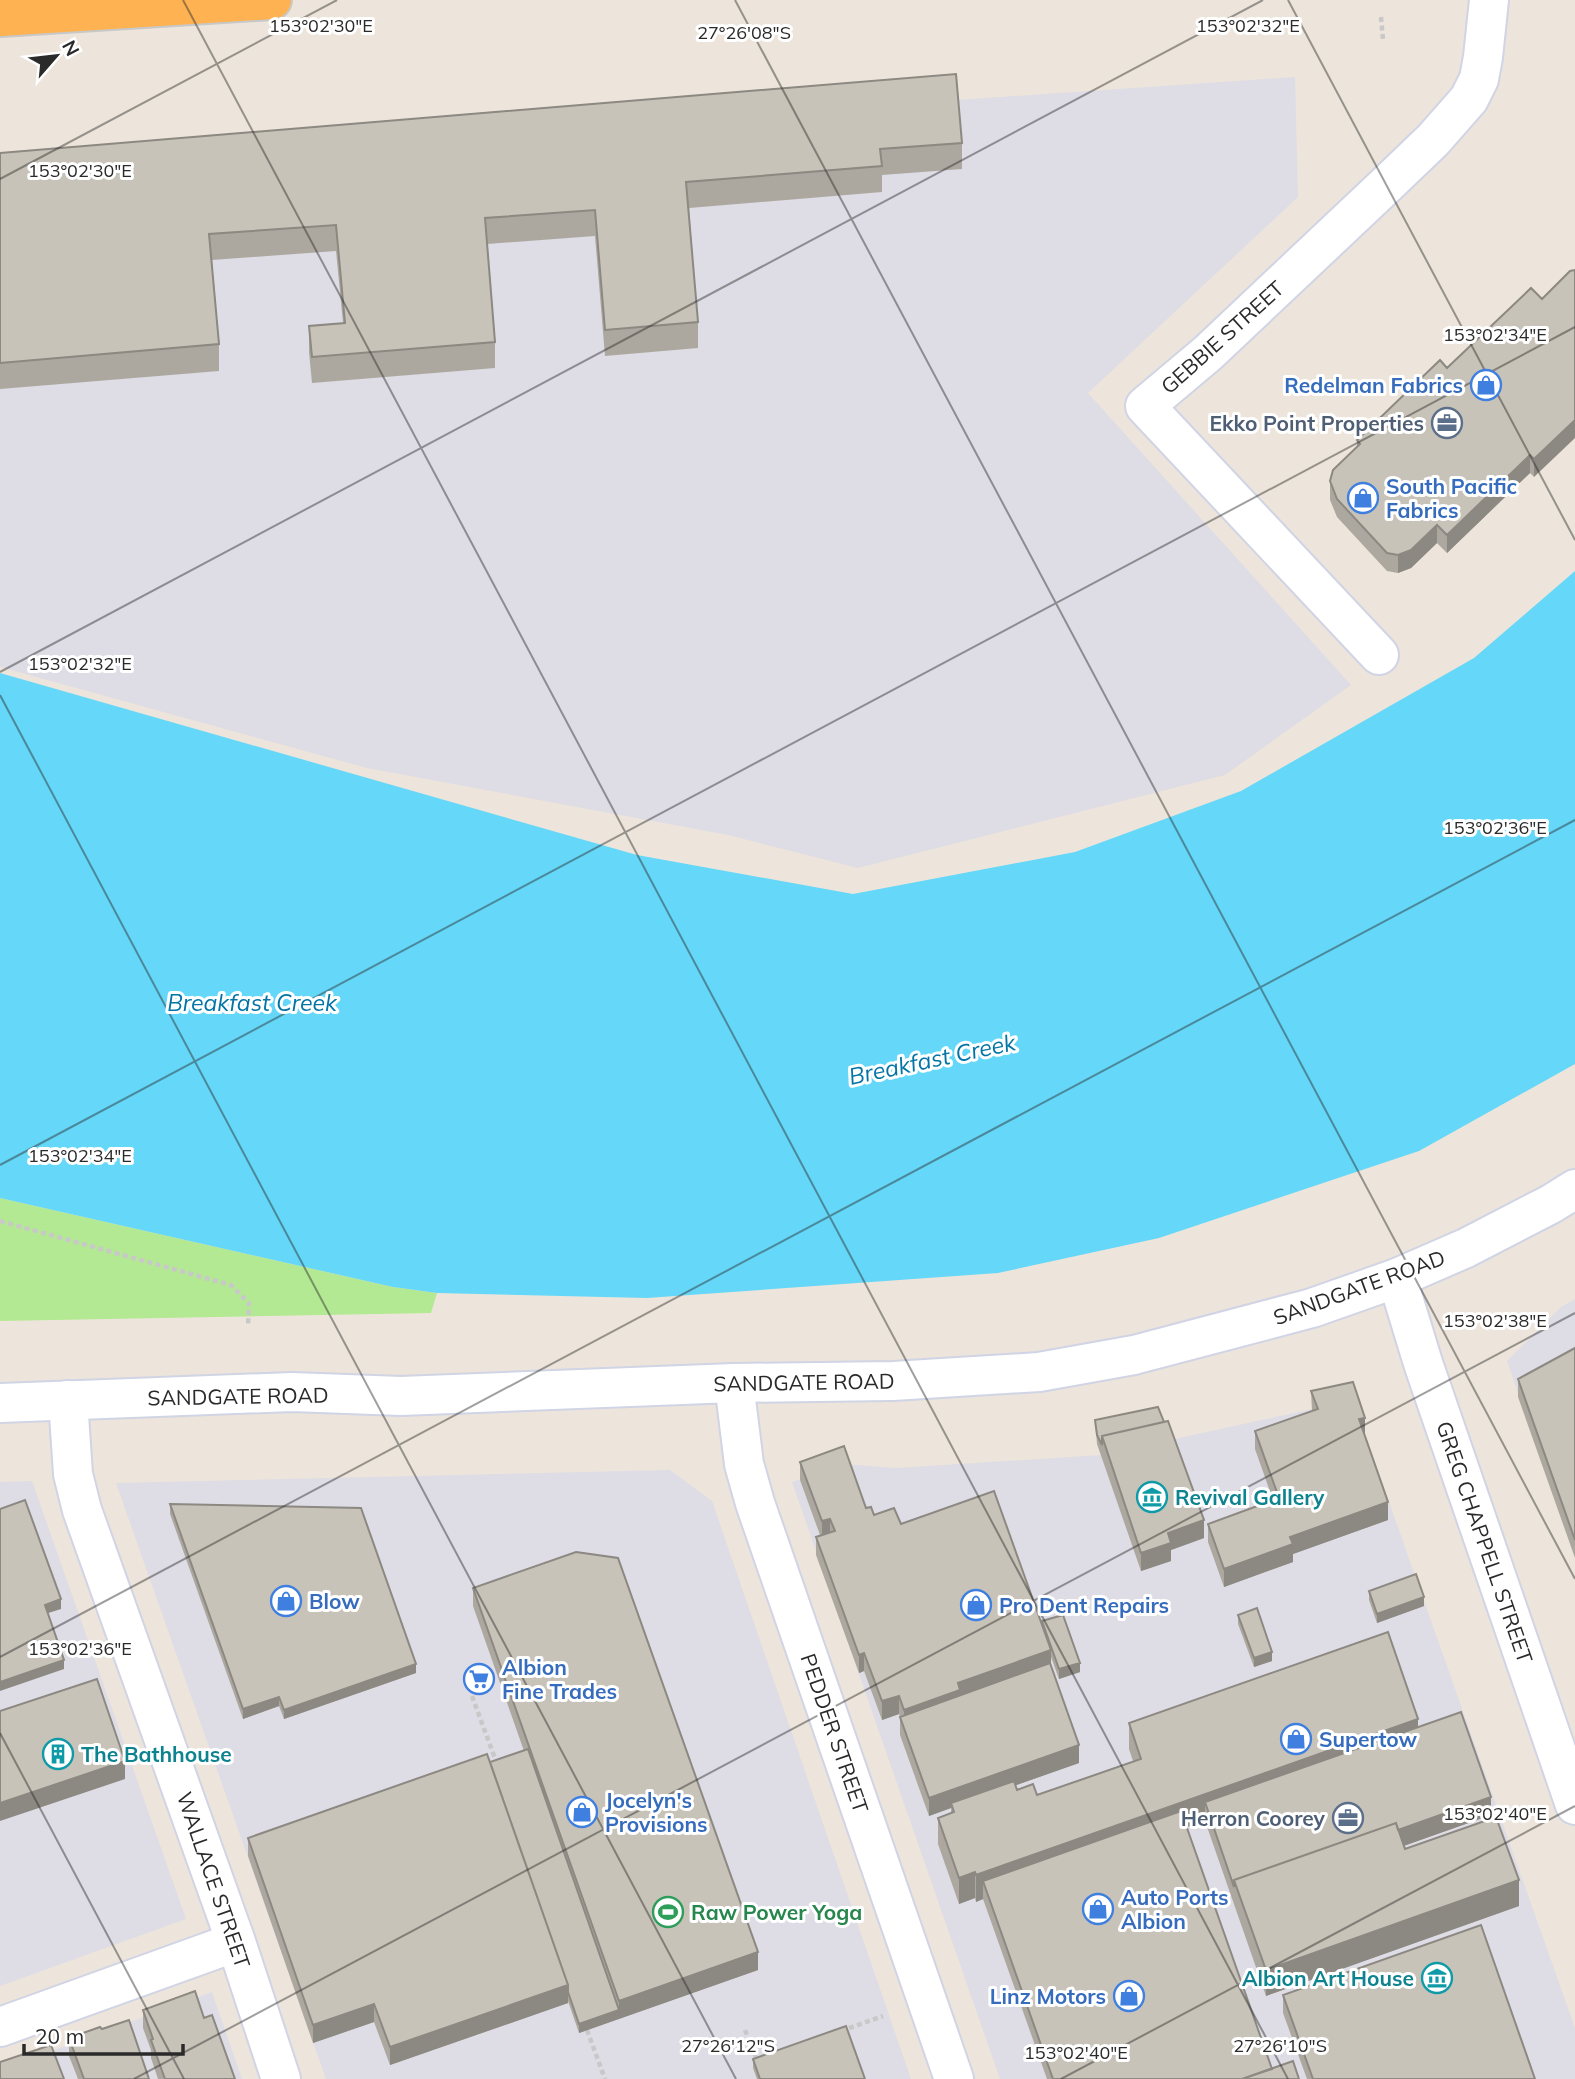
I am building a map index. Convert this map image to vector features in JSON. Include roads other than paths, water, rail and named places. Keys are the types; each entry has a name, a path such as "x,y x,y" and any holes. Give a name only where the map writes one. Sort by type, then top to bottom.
{"highway":[{"path":"0,17 272,0"}],"street":[{"name":"GEBBIE STREET","path":"1379,655 1146,406 1208,353 1385,186 1433,140 1469,99 1481,68 1489,0"},
{"name":"SANDGATE ROAD","path":"0,1403 292,1392 401,1396 734,1383 893,1381 1039,1372 1135,1355 1312,1308 1397,1278 1466,1248 1575,1189"},
{"name":"GREG CHAPPELL STREET","path":"1397,1278 1423,1363 1574,1800"},
{"name":"PEDDER STREET","path":"734,1383 744,1464 755,1503 954,2079"},
{"name":"WALLACE STREET","path":"68,1400 73,1474 82,1510 236,1942 281,2079"},
{"path":"0,2027 236,1942"}],"water":[{"name":"Breakfast Creek","path":"1575,571 1575,1064 1419,1151 1159,1238 998,1273 647,1298 437,1293 393,1287 0,1198 0,673 637,855 853,894 1075,852 1241,791 1474,658"}],"place":[{"name":"Redelman Fabrics","path":"1486,385"},
{"name":"Ekko Point Properties","path":"1447,423"},
{"name":"South Pacific Fabrics","path":"1363,498"},
{"name":"Revival Gallery","path":"1152,1497"},
{"name":"Blow","path":"286,1601"},
{"name":"Pro Dent Repairs","path":"976,1605"},
{"name":"Albion Fine Trades","path":"479,1679"},
{"name":"Supertow","path":"1296,1739"},
{"name":"The Bathhouse","path":"58,1754"},
{"name":"Jocelyn's Provisions","path":"582,1812"},
{"name":"Herron Coorey","path":"1348,1818"},
{"name":"Auto Ports Albion","path":"1098,1909"},
{"name":"Raw Power Yoga","path":"668,1912"},
{"name":"Albion Art House","path":"1437,1978"},
{"name":"Linz Motors","path":"1129,1996"}]}
